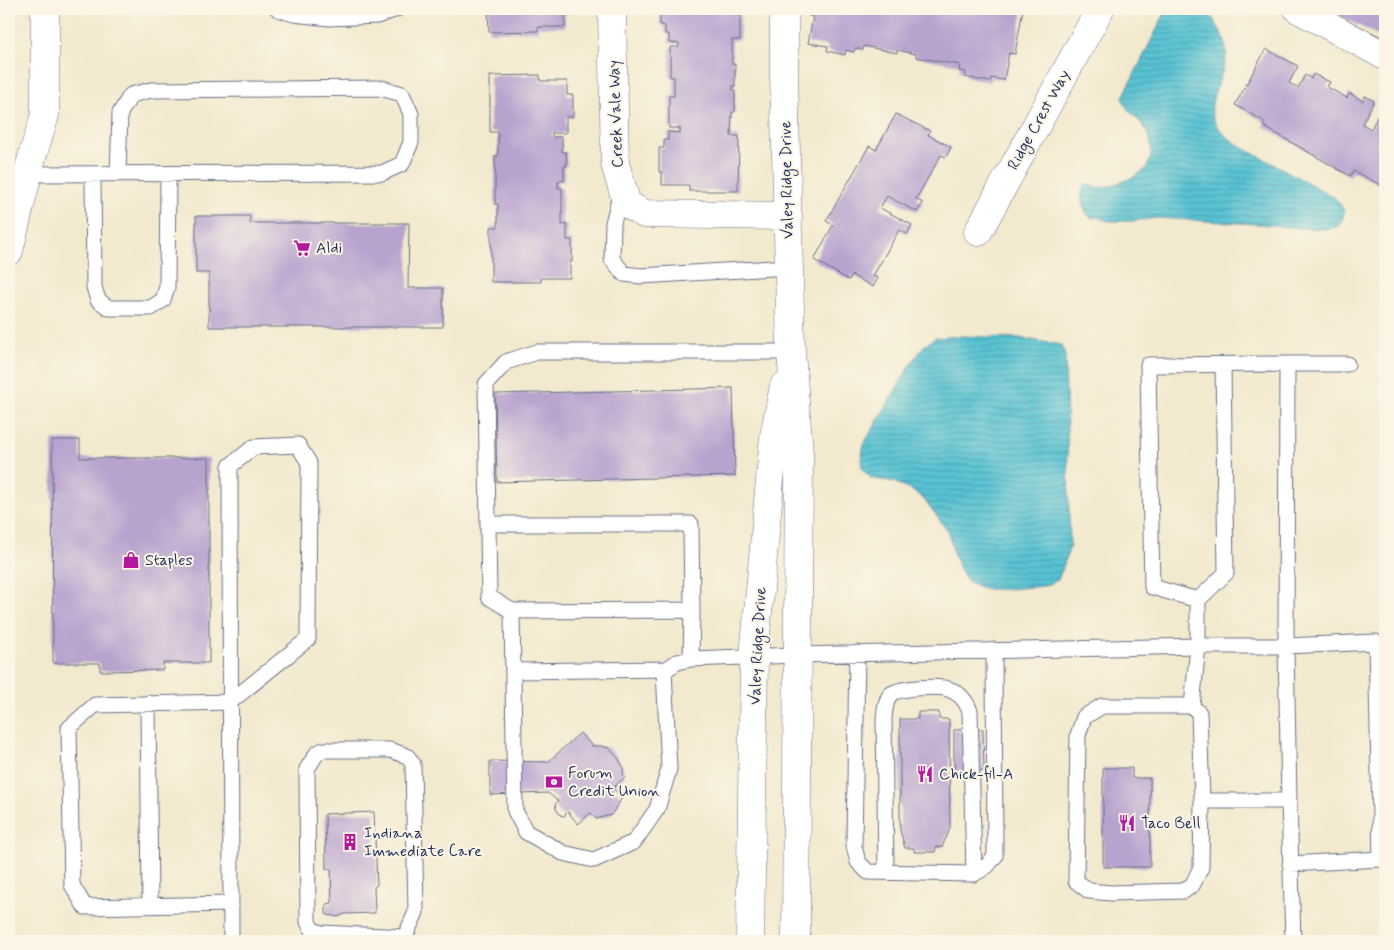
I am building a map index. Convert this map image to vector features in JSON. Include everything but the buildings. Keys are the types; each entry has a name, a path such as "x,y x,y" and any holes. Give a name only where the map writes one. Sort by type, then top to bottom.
{"street":[{"path":"9,251 20,185 45,115 45,9"},
{"name":"Creek Vale Way","path":"612,9 615,164 627,204 644,214 788,216"},
{"name":"Valey Ridge Drive","path":"786,9 784,22 791,352 798,453 796,941"},
{"name":"Ridge Crest Way","path":"978,232 1100,9"},
{"path":"1298,9 1385,56"},
{"name":"Valey Ridge Drive","path":"750,941 754,656 774,436 791,352"}],"lane":[{"path":"278,9 294,14 329,18 377,16 397,9"},
{"path":"20,185 92,174 118,174 168,174 382,173 402,164 411,142 411,114 402,94 381,88 151,90 131,95 120,113 118,174"},
{"path":"92,174 94,287 98,300 109,308 151,308 163,300 167,287 168,174"},
{"path":"622,189 613,223 612,259 624,274 641,276 789,267"},
{"path":"692,610 512,611 489,597 486,384 506,362 537,352 791,352"},
{"path":"1287,364 1286,646 1288,801 1293,941"},
{"path":"1198,600 1152,587 1148,365 1347,364"},
{"path":"1192,706 1198,646 1198,600 1226,573 1223,365"},
{"path":"231,904 85,907 72,885 70,728 95,705 230,702 308,639 309,463 298,445 254,446 230,466 230,702 231,904 231,941"},
{"path":"488,524 691,524 691,659"},
{"path":"512,611 515,811 526,832 563,854 594,860 634,842 657,809 669,768 664,672 666,669"},
{"path":"513,671 666,669 677,662 691,659 754,656 1198,646 1286,646 1376,642 1383,858 1290,864"},
{"path":"857,653 854,846 858,862 868,872 974,874 987,866 995,856 994,650"},
{"path":"886,872 884,718 886,702 891,694 898,690 916,688 948,689 960,695 970,711 974,874"},
{"path":"148,703 150,906"},
{"path":"1102,706 1192,706 1199,713 1202,800 1202,866 1193,884 1184,891 1112,893 1089,891 1076,881 1078,734 1084,717 1102,706"},
{"path":"323,750 390,750 407,756 413,764 416,912 405,939 321,933 312,929 308,922 307,768 317,753 323,750"},
{"path":"1202,800 1288,801"}],"water":[{"path":"1167,9 1206,9 1224,38 1226,59 1213,98 1212,108 1217,126 1227,137 1240,146 1335,198 1344,212 1337,227 1325,229 1300,228 1157,218 1108,221 1097,217 1091,218 1088,215 1082,199 1084,185 1111,186 1143,171 1149,164 1151,148 1149,137 1145,128 1126,106 1123,97"},
{"path":"958,336 1019,338 1061,345 1065,355 1070,547 1058,580 1044,586 988,589 971,584 963,575 954,556 949,533 921,496 893,482 871,478 863,470 861,461 864,444 911,364 924,346 935,338"}],"place":[{"name":"Aldi","path":"302,248"},
{"name":"Staples","path":"131,560"},
{"name":"Chick-fil-A","path":"925,774"},
{"name":"Forum Credit Union","path":"554,782"},
{"name":"Taco Bell","path":"1127,823"},
{"name":"Indiana Immediate Care","path":"350,842"}]}
